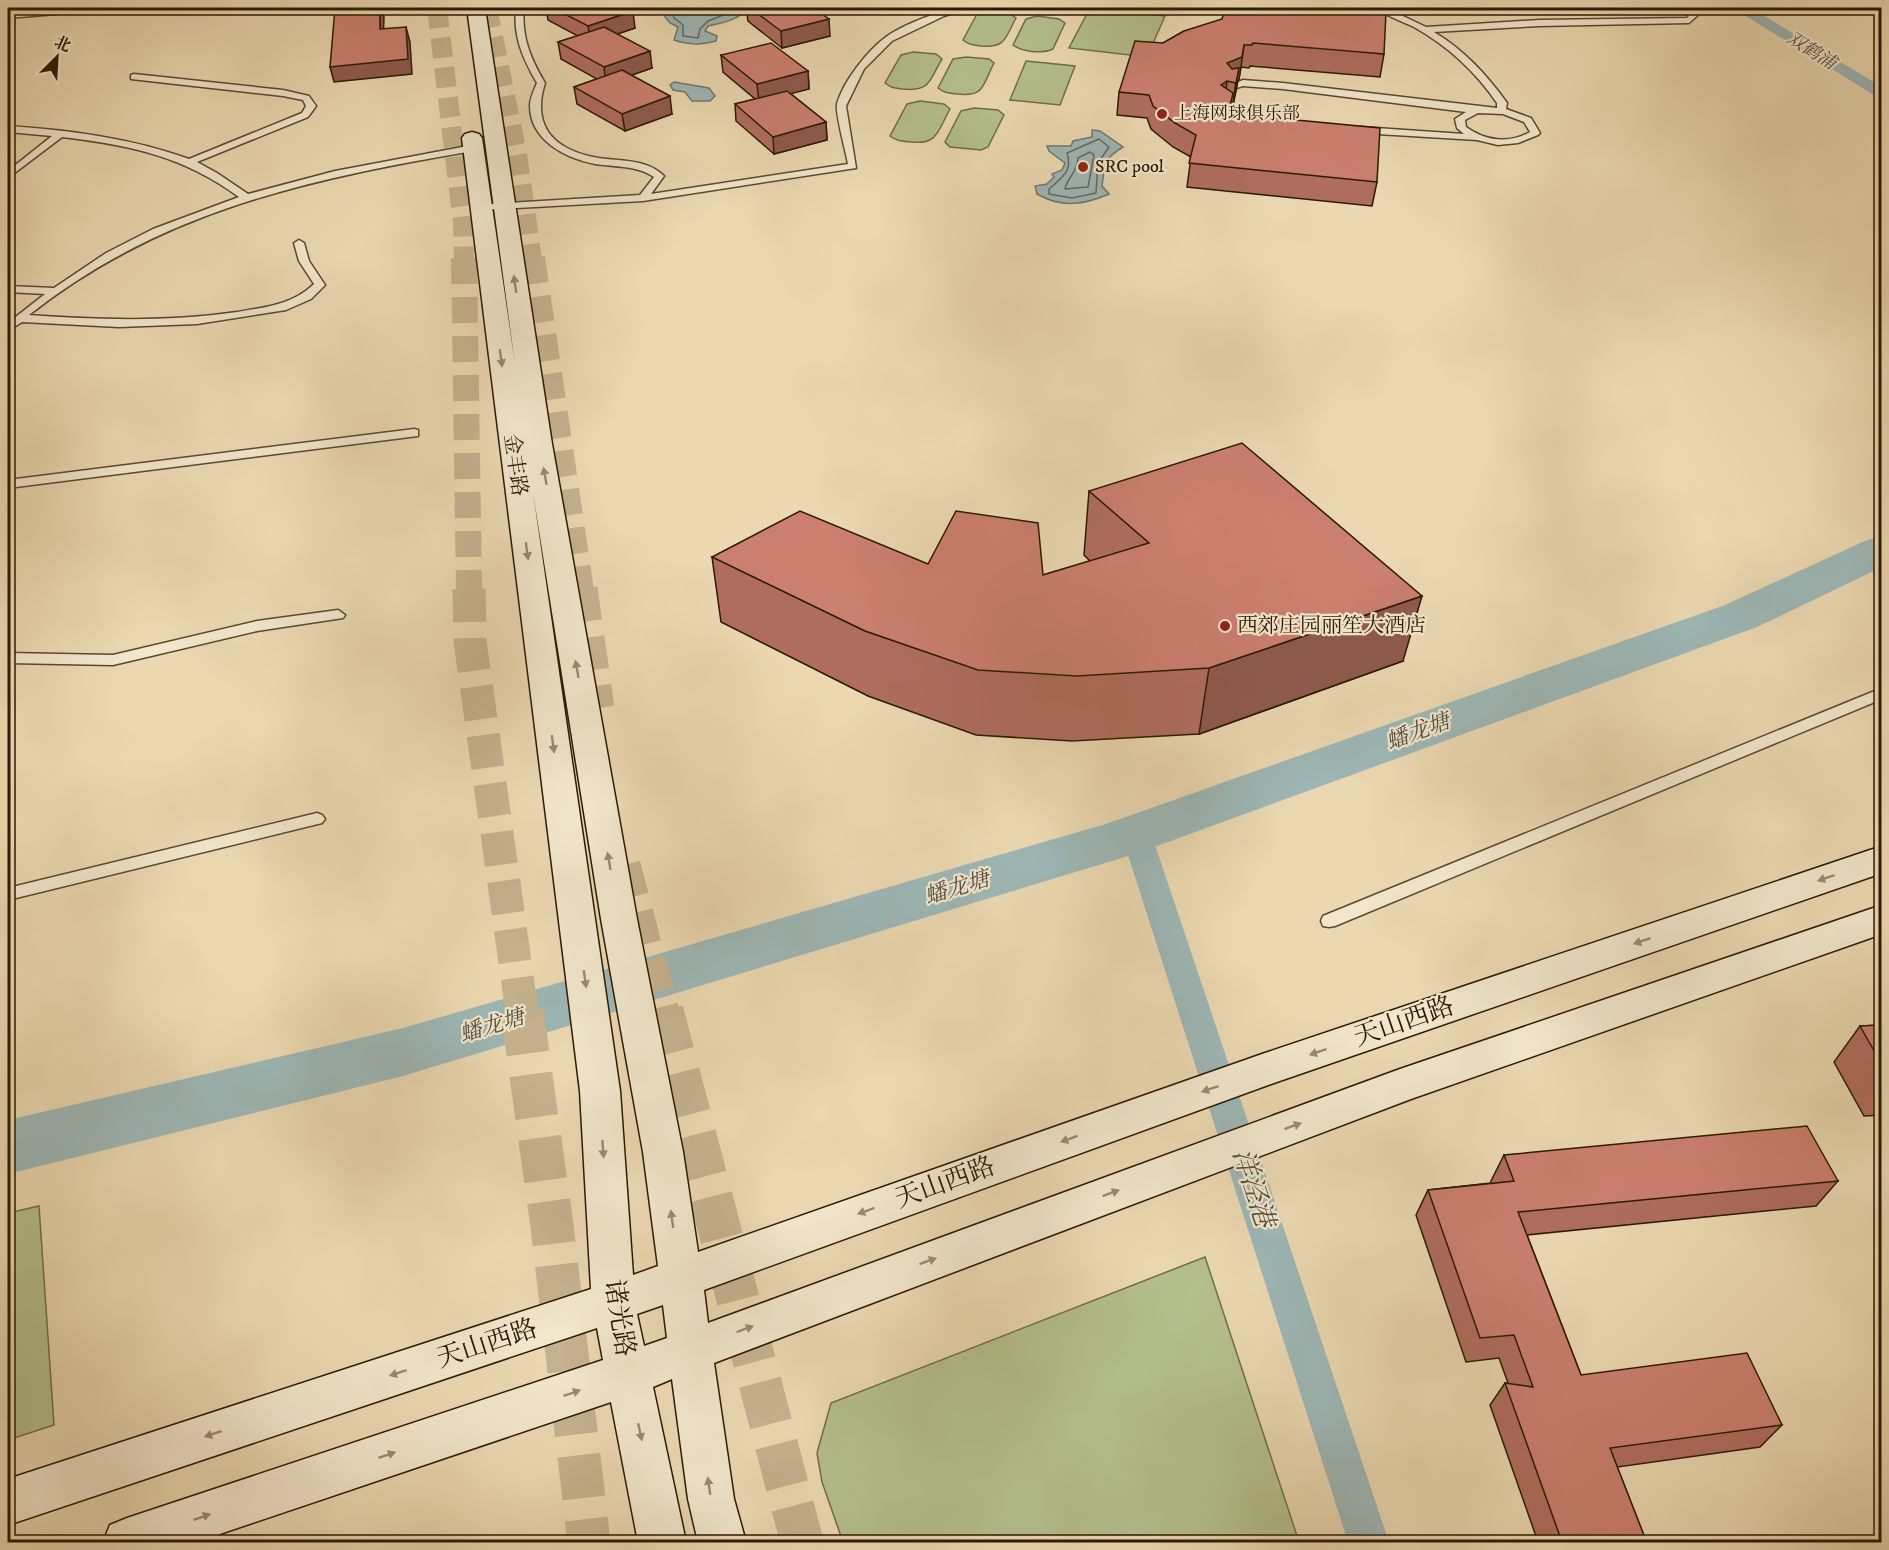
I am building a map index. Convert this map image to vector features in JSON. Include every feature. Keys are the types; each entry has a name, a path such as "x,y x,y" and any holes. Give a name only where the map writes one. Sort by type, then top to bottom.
{"main road":[{"name":"金丰路","path":"461,8 473,148 492,206 577,921 600,1091"},
{"path":"476,8 492,206 539,444 619,919 663,1152 711,1499 722,1542"},
{"name":"天山西路","path":"8,1502 613,1302 1265,1070 1881,859"},
{"path":"127,1542 628,1374 1400,1086 1881,919"},
{"name":"诸光路","path":"600,1091 613,1302 662,1542"}],"lane":[{"path":"8,16 105,8"},
{"path":"520,8 517,30 541,83 535,106 541,130 557,147 591,160 649,167 659,176 643,198"},
{"path":"492,206 643,198 853,166 841,106 860,68 889,39 941,15 963,8"},
{"path":"1380,8 1425,30 1461,54 1482,73 1502,103 1501,110"},
{"path":"1425,30 1507,24 1689,20 1694,15 1681,8"},
{"path":"134,77 283,93 306,98 311,106 305,115 187,163"},
{"path":"1230,87 1243,83 1283,86 1476,110 1501,110 1528,120 1535,133 1519,141 1490,141 1482,138 1462,128 1460,119 1476,110"},
{"path":"8,129 60,134 154,151 209,172 247,198"},
{"path":"1348,129 1482,138"},
{"path":"8,175 60,134"},
{"path":"8,328 18,318 56,291 115,252 197,214 316,178 395,161 473,148"},
{"path":"18,318 35,321 119,324 197,321 282,308 307,297 320,285 304,261 299,243"},
{"path":"8,289 56,291"},
{"path":"8,484 414,433"},
{"path":"8,658 113,660 256,626 339,615"},
{"path":"1329,921 1881,693"},
{"path":"8,894 317,819"}],"green space":[{"path":"1090,8 1165,16 1147,57 1069,48"},
{"path":"988,12 1010,14 1016,18 1004,40 996,45 982,46 963,40 977,14"},
{"path":"1037,16 1059,19 1065,23 1053,49 1032,51 1013,45 1026,19"},
{"path":"913,52 936,54 942,59 928,83 919,89 903,89 894,88 885,83 901,55"},
{"path":"966,57 989,59 994,63 978,92 957,94 938,88 953,59"},
{"path":"1026,61 1075,66 1060,105 1010,100"},
{"path":"920,101 944,104 950,109 936,134 927,141 921,142 900,140 890,136 907,104"},
{"path":"974,108 998,110 1004,115 988,147 981,150 950,147 945,142 961,111"},
{"path":"39,1206 54,1425 8,1440 8,1213"},
{"path":"1205,1257 1299,1542 843,1542 822,1482 817,1453 831,1403"}],"water":[{"path":"660,8 748,8 735,18 708,26 705,31 717,36 716,41 695,44 674,40 678,27 665,17 668,12"},
{"path":"674,82 709,88 715,96 710,101 692,101 685,92 673,90 670,85"},
{"name":"SRC pool","path":"1092,130 1100,131 1123,147 1106,163 1102,186 1109,194 1082,203 1064,203 1037,194 1035,186 1047,184 1054,177 1052,174 1062,170 1065,163 1049,151 1047,146 1071,146 1073,141 1092,137"}],"building":[{"path":"335,8 380,8 380,29 406,27 408,59 330,67"},
{"path":"553,8 625,8 633,11 588,26"},
{"path":"750,8 813,8 829,19 781,31"},
{"name":"上海网球俱乐部","path":"1225,8 1328,8 1386,12 1384,54 1253,43 1244,45 1242,57 1227,63 1232,69 1239,68 1236,83 1227,81 1221,85 1233,93 1229,111 1255,116 1380,128 1377,182 1189,163 1196,135 1153,106 1149,95 1119,92 1135,41 1163,43 1184,31 1222,19"},
{"path":"604,27 650,51 604,67 558,42"},
{"path":"771,43 808,71 757,84 721,55"},
{"path":"622,70 670,96 622,114 574,87"},
{"path":"787,91 826,122 773,137 735,104"},
{"path":"1242,443 1422,596 1209,668 1077,676 978,670 865,631 712,557 800,511 928,564 956,511 1038,523 1043,575 1149,543 1089,491"},
{"path":"1881,1025 1881,1063 1860,1026"},
{"path":"1807,1126 1838,1181 1518,1212 1581,1375 1747,1353 1782,1425 1610,1448 1645,1538 1603,1542 1562,1542 1505,1383 1533,1387 1514,1335 1480,1338 1428,1190 1514,1181 1504,1155"}],"waterway":[{"name":"双鹤浦","path":"1741,8 1882,95"},
{"name":"蟠龙塘","path":"8,1147 403,1052 1117,840 1741,616 1882,550"},
{"name":"洋泾港","path":"1136,833 1369,1542"}],"tunnel":[{"path":"437,8 463,223 464,260"},
{"path":"487,8 517,154 532,260"},
{"path":"464,258 469,591"},
{"path":"532,258 581,591"},
{"path":"469,589 470,641 522,1012"},
{"path":"581,589 598,708"},
{"path":"624,865 663,1012"},
{"path":"522,1011 552,1226 589,1542"},
{"path":"662,1011 802,1542"}],"place":[{"name":"上海网球俱乐部","path":"1162,114"},
{"name":"SRC pool","path":"1083,167"},
{"name":"西郊庄园丽笙大酒店","path":"1225,626"}]}
